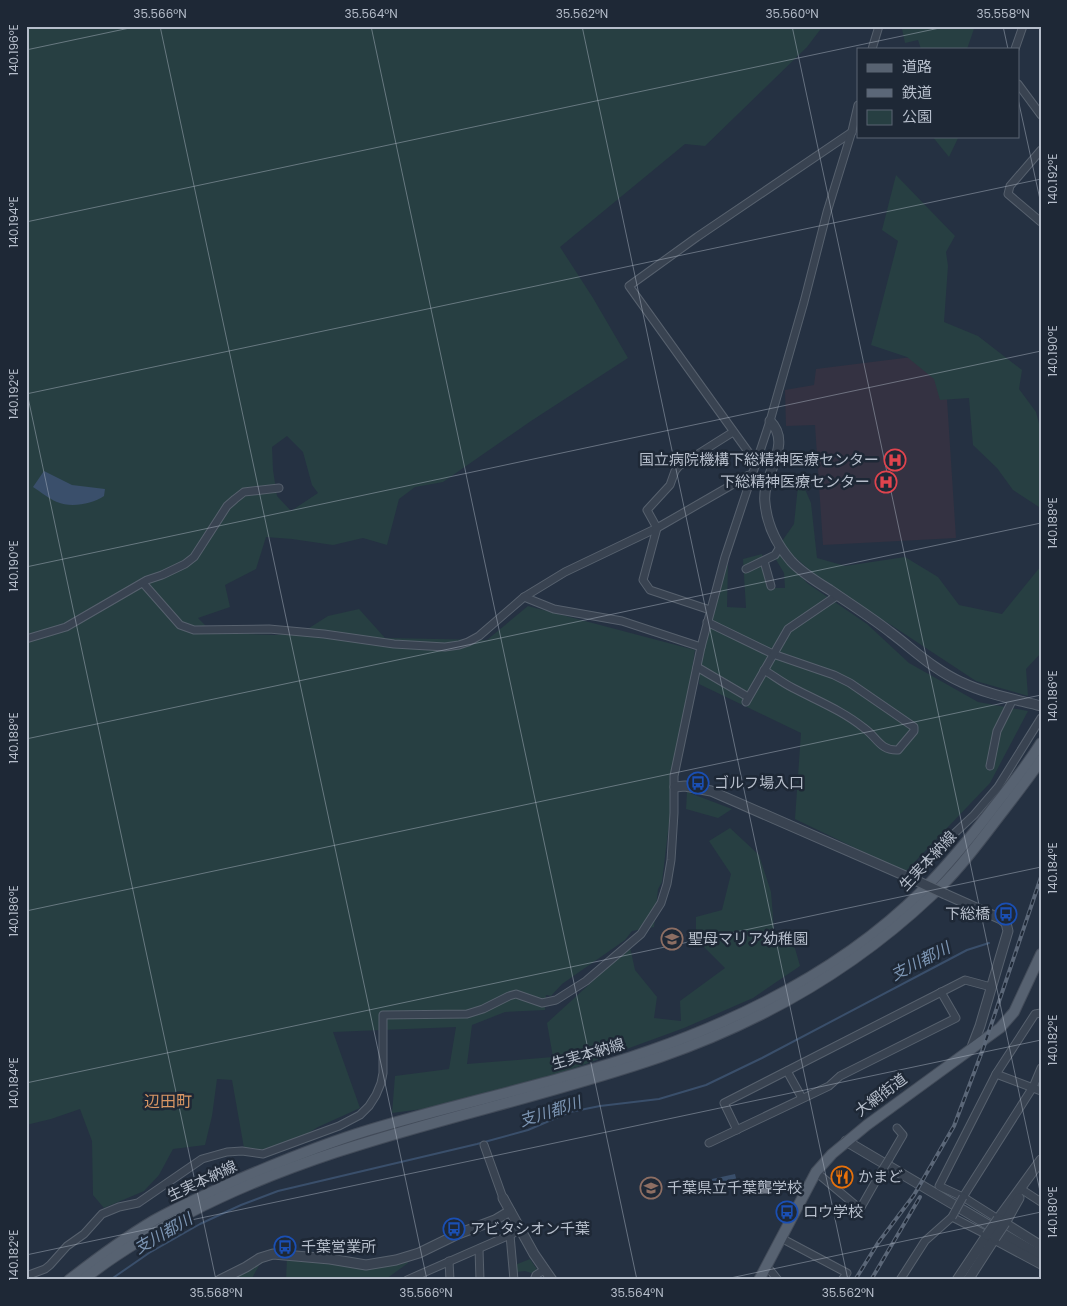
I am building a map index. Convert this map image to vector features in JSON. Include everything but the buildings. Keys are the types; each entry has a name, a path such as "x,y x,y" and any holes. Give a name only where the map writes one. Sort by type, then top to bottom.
{"main road":[{"name":"生実本納線","path":"68,1280 101,1255 153,1221 197,1198 284,1160 367,1131 583,1072 649,1051 725,1021 782,993 814,975 863,940 898,913 923,890 978,828 1041,743"},
{"name":"生実本納線","path":"83,1280 126,1249 163,1226 227,1194 302,1163 371,1140 567,1086 653,1060 704,1041 780,1005 866,952 932,895 963,862 1041,760"},
{"name":"大網街道","path":"759,1280 816,1172 846,1141 1000,1028 1014,1012 1041,954"}],"street":[{"path":"872,48 879,26"},
{"path":"1015,48 1023,26"},
{"path":"1020,87 1041,115"},
{"path":"26,1276 45,1269 50,1265 62,1251 84,1234 102,1214 119,1207 138,1203 202,1159 227,1152 242,1151 263,1154 339,1126 360,1115 373,1100 383,1074 383,1016 467,1014 516,994 542,1003 548,1003 586,981 641,934 661,903 671,860 674,776 700,647 725,557 770,421 857,109"},
{"path":"756,464 629,286 852,131"},
{"path":"1041,150 1010,186 1008,194 1041,222"},
{"path":"770,421 777,428 780,436 776,459 764,489 765,504 770,524 780,547 793,563 890,632 945,675 979,690 1041,706"},
{"path":"710,610 650,590 643,580 657,528 647,510 670,485 679,466 733,432"},
{"path":"142,583 180,625 194,630 269,629 324,634 394,644 445,647 468,642 479,636 524,596 565,572 657,528 754,474"},
{"path":"26,639 66,627 142,583 162,575 194,557 226,506 244,492 279,488"},
{"path":"746,569 775,555 780,547"},
{"path":"764,561 771,586"},
{"path":"524,596 554,609 622,622 700,647"},
{"path":"697,667 747,700 788,629 838,596"},
{"path":"707,622 773,654 834,675 850,683 914,727 914,731 898,750 890,750 882,746 868,731 849,716 792,688 764,670"},
{"path":"990,766 998,731 1013,699"},
{"path":"908,878 968,821 998,787 1041,718"},
{"path":"675,787 685,786 711,791 1001,919 1006,923 1008,931 972,1047"},
{"path":"736,1130 724,1103 965,980 991,987"},
{"path":"709,1143 829,1086 840,1076 956,1018 941,992"},
{"path":"1041,1013 1034,1014 996,1074 939,1186 963,1197 1041,1246"},
{"path":"900,1280 925,1242 952,1217 1033,1088 1041,1068"},
{"path":"787,1071 802,1098"},
{"path":"996,1074 1041,1090"},
{"path":"816,1172 860,1209 903,1135 897,1128"},
{"path":"846,1141 1041,1256"},
{"path":"484,1145 503,1198 544,1270 552,1280"},
{"path":"957,1280 991,1236 1041,1160"},
{"path":"1001,1221 1041,1168"},
{"path":"1024,1191 1041,1202"},
{"path":"220,1280 260,1258 273,1254 330,1259 366,1265 396,1260 419,1253 458,1234 495,1220 510,1211"},
{"path":"952,1217 1041,1264"},
{"path":"407,1280 521,1230"},
{"path":"510,1235 514,1280"},
{"path":"968,1280 991,1236"},
{"path":"781,1238 847,1272 842,1280"},
{"path":"479,1249 480,1280"},
{"path":"449,1261 450,1280"},
{"path":"766,1265 778,1280"},
{"path":"534,1280 536,1275 544,1270"}],"shaded area":[{"name":"下総精神医療センター","path":"944,353 956,538 823,545 815,425 786,426 785,390 814,385 816,369"}],"green space":[{"path":"26,26 823,26 807,47 705,146 685,144 560,247 628,358 531,421 443,482 415,487 399,499 387,545 363,538 333,545 266,537 256,569 225,585 230,607 198,618 213,633 276,635 306,630 328,616 359,609 385,638 487,640 528,606 695,650 670,815 662,882 658,889 654,927 632,931 625,940 562,984 551,996 546,995 545,1010 505,1012 472,1025 467,1064 553,1057 547,1023 630,947 635,970 657,997 654,1018 681,1021 680,1001 725,968 696,939 696,917 722,910 731,874 709,841 730,828 759,855 771,892 774,930 794,945 800,966 753,998 684,1028 561,1073 430,1108 392,1113 395,1076 449,1069 456,1027 333,1032 360,1108 318,1127 275,1154 244,1148 232,1080 217,1079 212,1116 205,1145 173,1149 159,1175 144,1191 104,1208 93,1195 92,1141 80,1109 26,1125","holes":["287,436 303,452 312,485 318,493 291,511 277,496 272,447"]},
{"path":"905,26 975,26 967,48 921,48 918,40 905,43 902,29"},
{"path":"934,138 958,138 949,157"},
{"path":"896,175 955,236 946,252 948,266 944,322 978,336 1022,370 1019,389 1036,412 1041,431 1041,516 1039,507 1013,490 997,468 973,445 969,398 940,400 934,379 907,357 871,345 898,241 882,230"},
{"path":"798,486 804,487 811,503 817,558 845,566 905,557 938,577 959,605 1002,614 1041,566 1041,653 1026,669 1028,696 976,681 828,586 780,544 794,524"},
{"path":"780,553 807,583 867,624 909,663 978,702 1028,711 990,783 905,872 795,819 801,733 699,684 702,655 721,568 728,565 727,607 746,608 743,559 762,554 769,588 785,588 784,573 775,558"},
{"path":"687,792 732,809 718,818 686,809"},
{"path":"287,1257 381,1268 407,1260 408,1263 386,1279 286,1280"},
{"path":"530,1259 538,1271 534,1274 525,1271 517,1272 515,1265"},
{"path":"262,1260 251,1280 223,1280"}],"water":[{"path":"44,471 72,485 105,489 104,496 81,504 69,505 57,502 33,487"},
{"path":"735,1174 738,1186 715,1192 712,1179"}],"waterway":[{"name":"支川都川","path":"110,1280 149,1253 200,1224 241,1205 278,1191 477,1144 528,1130 570,1112 600,1106 659,1099 706,1085 762,1058 967,950 989,943"}],"railway":[{"path":"855,1280 878,1243 914,1195 954,1126 983,1049 1041,877"},
{"path":"871,1280 920,1197"}],"place":[{"name":"国立病院機構下総精神医療センター","path":"895,460"},
{"name":"下総精神医療センター","path":"886,482"},
{"name":"ゴルフ場入口","path":"698,783"},
{"name":"下総橋","path":"1006,914"},
{"name":"聖母マリア幼稚園","path":"672,939"},
{"name":"かまど","path":"842,1177"},
{"name":"千葉県立千葉聾学校","path":"651,1188"},
{"name":"ロウ学校","path":"787,1212"},
{"name":"アビタシオン千葉","path":"454,1229"},
{"name":"千葉営業所","path":"285,1247"}],"district":[{"name":"辺田町","path":"168,1101"}]}
